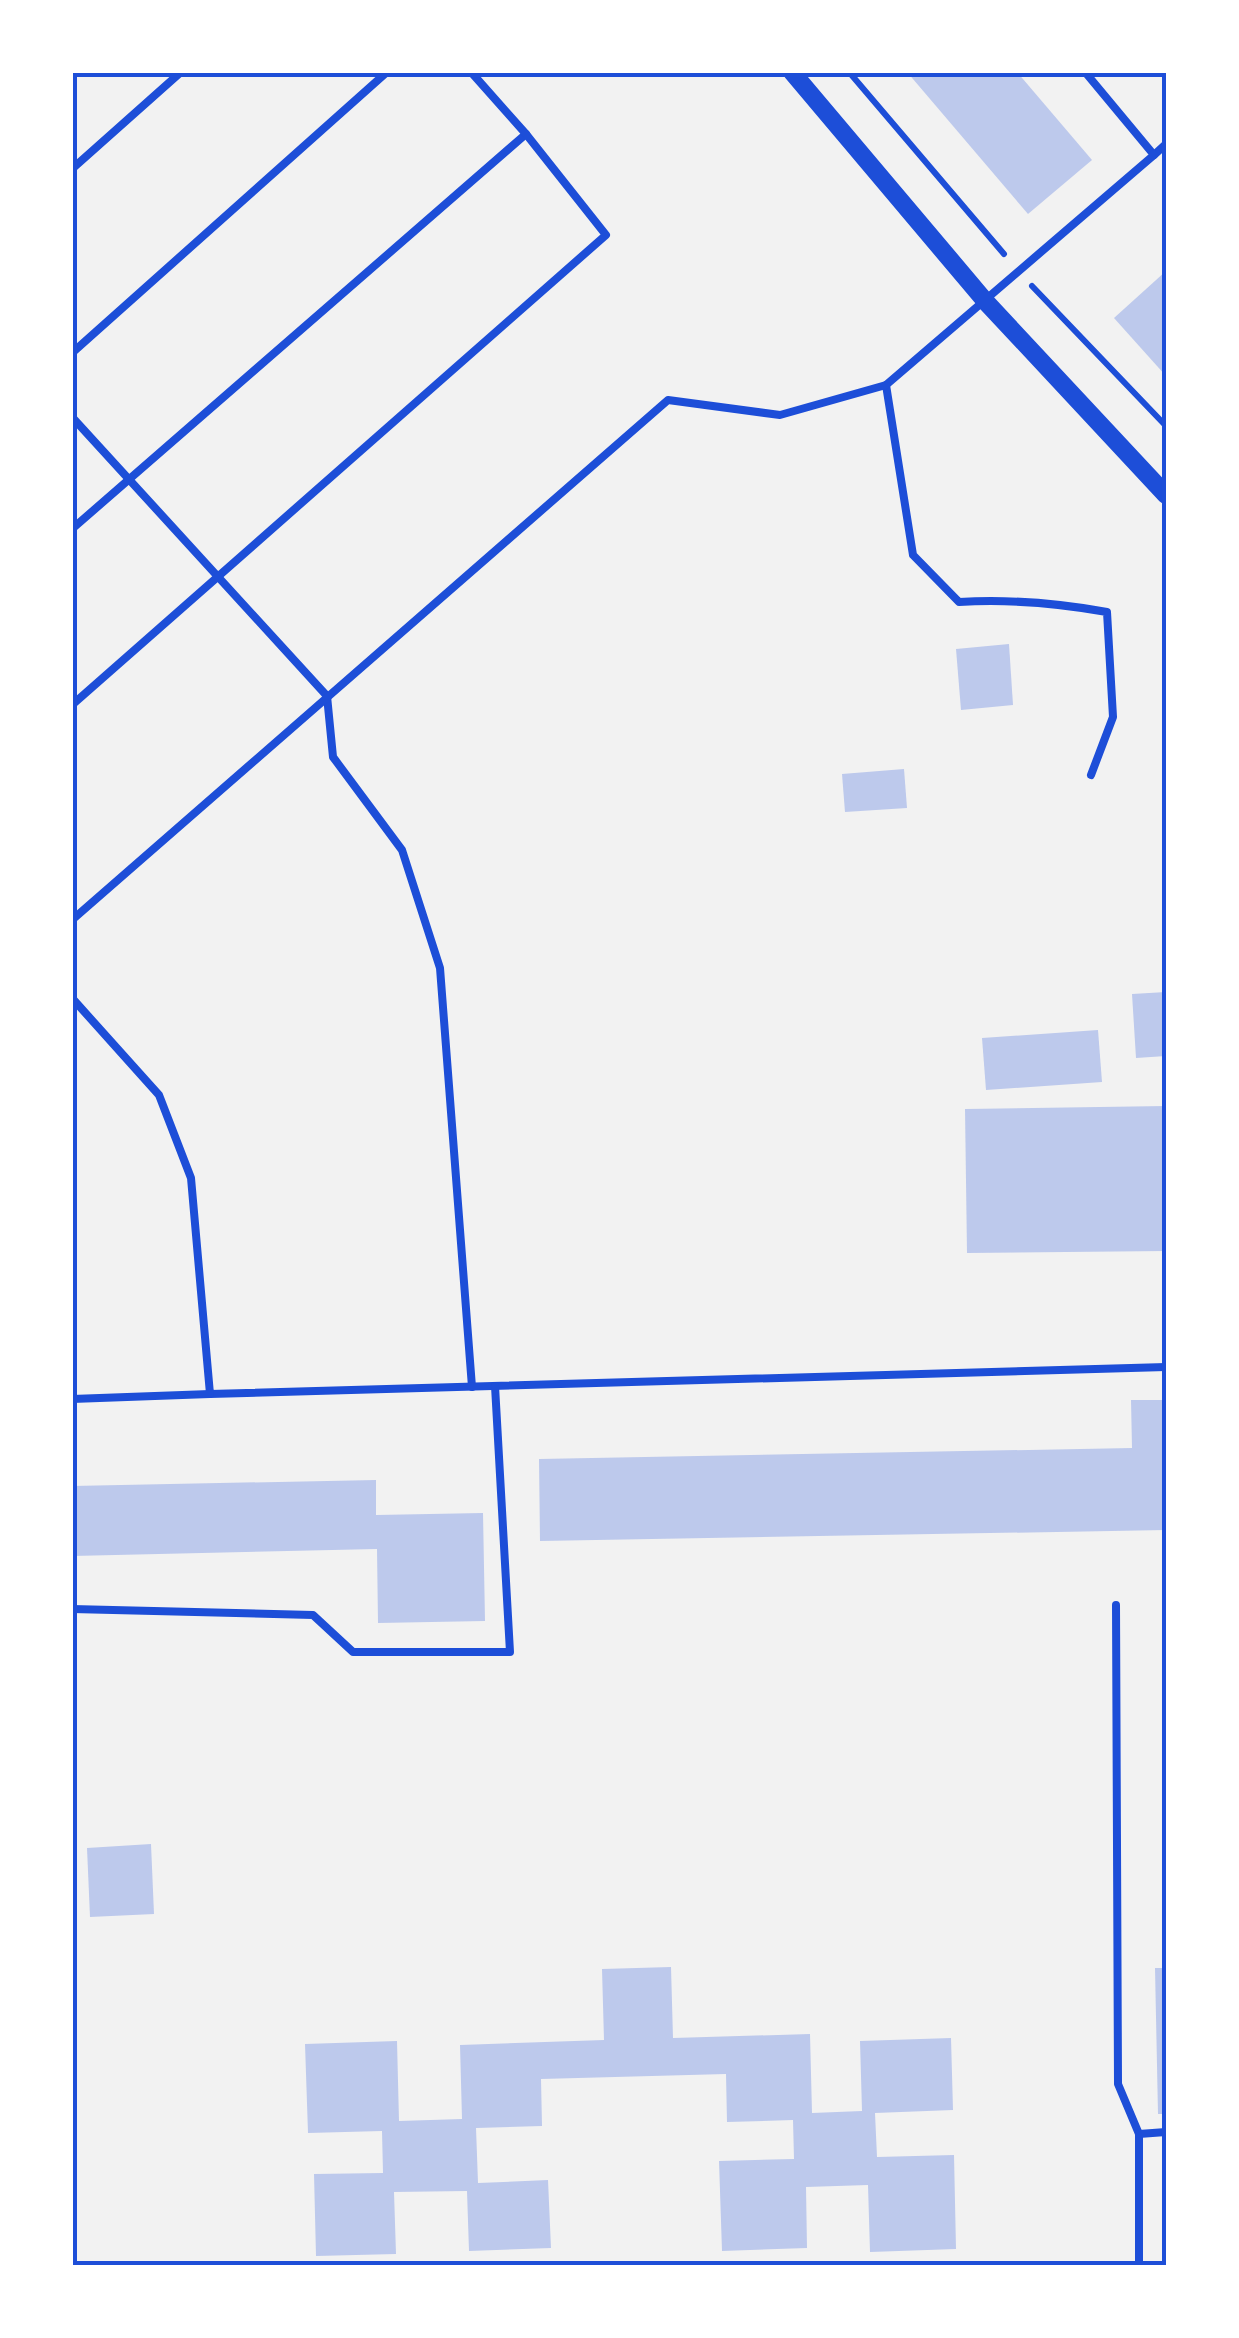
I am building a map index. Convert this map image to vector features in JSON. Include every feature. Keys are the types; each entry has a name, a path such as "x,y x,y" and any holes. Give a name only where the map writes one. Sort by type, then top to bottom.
{"street":[{"path":"792,72 986,302 1166,495"}],"lane":[{"path":"72,169 180,72"},
{"path":"72,353 387,72"},
{"path":"72,704 606,236 472,72"},
{"path":"1085,72 1154,155"},
{"path":"72,529 526,134"},
{"path":"72,920 668,400 780,415 886,385 1166,144"},
{"path":"886,385 913,556 960,602 1006,599 1107,612 1113,717 1091,775"},
{"path":"72,417 327,696 333,757 402,850 440,968 472,1387"},
{"path":"72,998 159,1095 191,1178 210,1394"},
{"path":"72,1399 1166,1367"},
{"path":"72,1609 312,1615 352,1652 510,1652 495,1386"},
{"path":"1116,1605 1118,2084 1139,2134 1139,2266"},
{"path":"1139,2134 1166,2132"}],"building":[{"path":"907,72 1017,72 1092,160 1028,214"},
{"path":"1166,271 1166,376 1114,318"},
{"path":"1009,644 1013,705 961,710 956,649"},
{"path":"904,769 907,808 845,812 842,774"},
{"path":"1166,992 1166,1056 1136,1058 1132,994"},
{"path":"1098,1030 1102,1082 986,1090 982,1038"},
{"path":"1166,1106 1166,1251 967,1253 965,1109"},
{"path":"1131,1400 1166,1400 1166,1530 540,1541 539,1459 1132,1448"},
{"path":"376,1480 376,1515 483,1513 485,1621 378,1623 377,1549 72,1556 72,1486"},
{"path":"151,1844 154,1914 90,1917 87,1848"},
{"path":"671,1967 673,2038 810,2034 812,2113 862,2111 860,2041 951,2038 953,2110 875,2113 877,2157 954,2155 956,2249 870,2252 868,2185 806,2187 807,2248 722,2251 719,2161 794,2159 793,2120 727,2122 726,2074 541,2079 542,2126 476,2128 478,2183 548,2180 551,2248 469,2251 467,2191 394,2192 396,2254 316,2256 314,2174 383,2173 382,2131 308,2133 305,2044 397,2041 399,2121 462,2119 460,2045 604,2040 602,1969"},
{"path":"1155,1968 1166,1968 1166,2114 1158,2114"}]}
